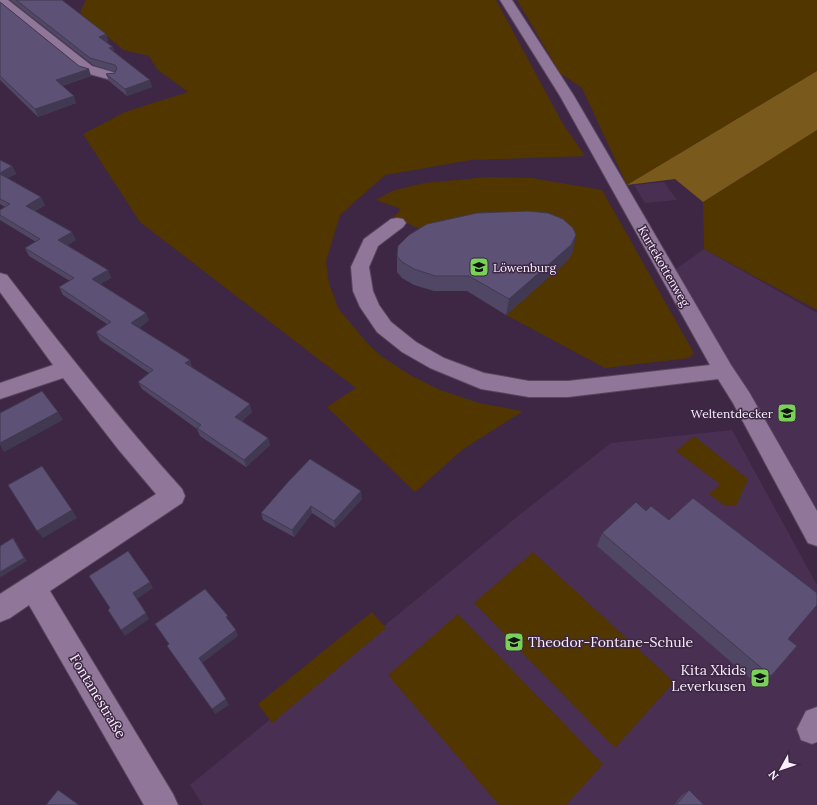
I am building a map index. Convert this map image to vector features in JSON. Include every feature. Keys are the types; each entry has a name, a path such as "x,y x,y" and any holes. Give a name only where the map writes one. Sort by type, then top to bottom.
{"street":[{"path":"1,0 87,69 111,76"},
{"name":"Kurtekottenweg","path":"506,0 566,96 741,398 817,535"},
{"path":"397,222 370,243 360,267 363,290 370,307 384,326 409,347 437,363 481,381 529,389 568,389 724,371"},
{"path":"0,279 67,368 126,442 173,496 0,609"},
{"path":"0,392 67,368"},
{"name":"Fontanestraße","path":"34,588 162,805"}],"shaded area":[{"path":"86,0 496,0 563,124 585,156 471,160 385,175 340,215 326,261 329,283 338,308 368,344 381,356 410,375 440,390 479,403 523,411 462,450 415,492 327,407 356,388 140,222 83,134 125,112 188,92 157,69 149,56 124,50 85,19 80,12"},
{"path":"517,0 817,0 817,71 627,185 582,88 560,73"},
{"path":"817,71 817,130 703,202 675,179 627,185"},
{"path":"817,130 817,310 704,249 703,202"},
{"path":"489,177 532,178 602,190 694,353 689,358 605,368 506,315 568,260 426,232 394,217 401,209 376,200 392,191 424,183"},
{"path":"664,182 677,200 645,203 634,185"},
{"name":"Weltentdecker","path":"704,249 817,313 817,513 673,271"},
{"name":"Theodor-Fontane-Schule","path":"732,430 817,585 817,805 203,805 190,785 523,512 611,443"},
{"path":"694,436 748,479 736,506 724,505 709,494 720,484 676,451"},
{"path":"533,552 674,682 615,748 474,603"},
{"path":"372,612 386,628 272,723 258,704"},
{"path":"458,614 603,764 566,805 499,805 388,675"}],"building":[{"path":"16,0 62,0 106,34 99,37 113,47 109,48 150,80 125,89 106,74 115,73 117,68 115,65 90,58"},
{"path":"0,2 79,66 89,69 56,80 74,96 35,109 0,76"},
{"path":"0,160 12,166 0,173"},
{"path":"0,174 41,197 26,206 72,232 58,240 108,270 92,279 146,313 131,323 190,360 185,363 250,404 235,417 268,438 244,460 197,428 201,425 138,382 153,370 96,332 111,322 59,287 74,278 25,248 40,239 0,215 0,210 10,204 0,199"},
{"name":"Löwenburg","path":"528,211 548,213 563,219 573,228 576,235 571,245 509,299 469,276 435,276 414,269 402,262 397,256 398,246 409,235 427,224 477,213"},
{"path":"42,391 58,412 0,443 0,413"},
{"path":"310,459 361,491 334,521 311,506 292,530 261,513"},
{"path":"42,466 72,510 37,531 8,485"},
{"path":"693,498 817,593 817,605 788,639 797,646 771,676 602,533 636,502 646,511 651,506 669,520"},
{"path":"13,538 24,558 0,572 0,546"},
{"path":"128,551 150,582 133,593 146,613 121,630 108,610 110,608 89,576"},
{"path":"205,589 228,616 226,617 236,630 199,658 226,699 212,709 167,646 169,644 155,624"},
{"path":"58,790 79,805 46,805"},
{"path":"689,790 704,805 676,805"}],"place":[{"name":"Löwenburg","path":"479,267"},
{"name":"Weltentdecker","path":"787,413"},
{"name":"Theodor-Fontane-Schule","path":"514,642"},
{"name":"Kita Xkids Leverkusen","path":"760,678"}]}
